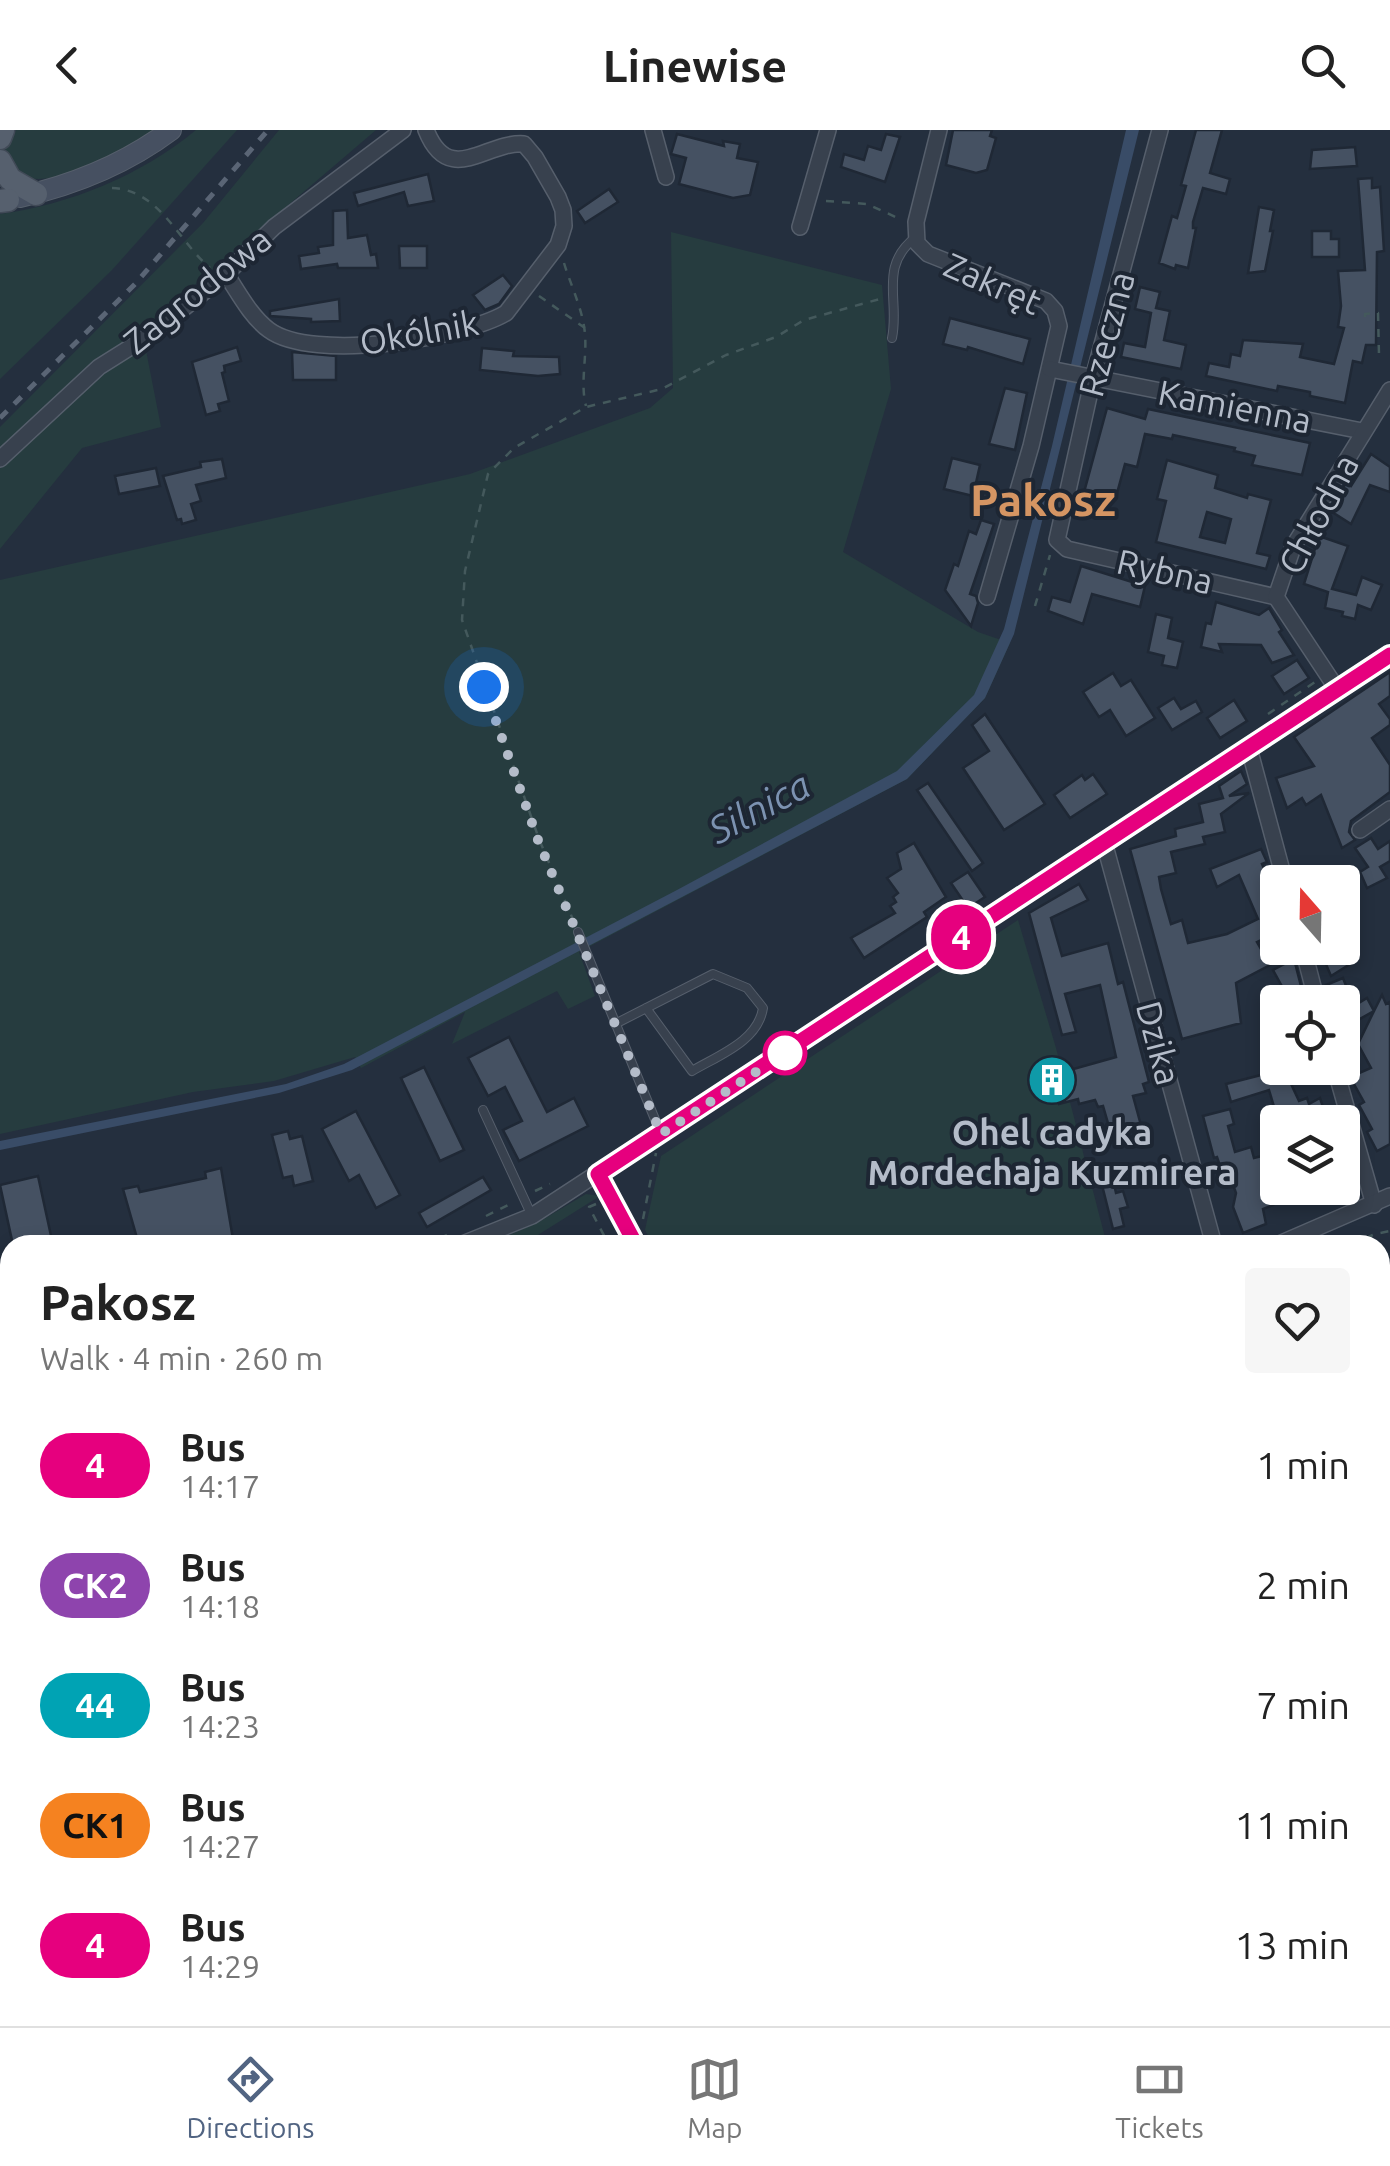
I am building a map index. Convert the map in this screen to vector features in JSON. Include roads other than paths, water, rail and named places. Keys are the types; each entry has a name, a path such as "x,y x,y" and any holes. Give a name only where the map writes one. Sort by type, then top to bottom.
{"main road":[{"path":"0,138 3,130"},
{"path":"0,161 10,179 36,194"}],"street":[{"path":"4,200 36,194 91,174 153,144 171,130"},
{"name":"Zagrodowa","path":"0,460 99,366 153,333 224,276 274,227 403,130"},
{"name":"Okólnik","path":"224,276 262,324 273,332 312,343 355,346 419,338 494,320 506,313 558,245 564,226 563,210 528,147 510,144 457,160 436,148 426,130"},
{"path":"653,130 666,178"},
{"path":"800,228 828,130"},
{"name":"Zakręt","path":"940,130 916,229 920,248 1046,301 1055,311 1059,326"},
{"name":"Rzeczna","path":"1057,540 1089,377 1160,130"},
{"name":"Rzeczna","path":"987,597 1055,370 1059,326"},
{"name":"Kamienna","path":"1055,370 1362,431"},
{"name":"Chłodna","path":"1338,689 1276,597 1292,547 1390,390"},
{"name":"Rybna","path":"1057,540 1068,549 1276,597"},
{"path":"470,1235 532,1216 1390,655"},
{"path":"1249,748 1280,865"},
{"path":"1360,830 1390,809"},
{"name":"Dzika","path":"1104,842 1211,1235"},
{"path":"1340,1085 1374,1205"},
{"path":"598,1174 636,1235"},
{"path":"1301,1235 1390,1196"}],"lane":[{"path":"892,338 896,320 891,298 898,255 916,229"},
{"path":"578,932 661,1134"},
{"path":"615,1024 646,1008 712,974 747,988 763,1008 761,1023 743,1041 692,1071 646,1008"},
{"path":"484,1110 532,1216"}],"water":[{"path":"1126,130 1139,130 1014,634 985,698 907,779 352,1070 279,1093 0,1150 0,1141 286,1084 344,1064 897,771 974,695 1004,629 1052,446"}],"railway":[{"path":"0,418 135,284 268,130"}],"place":[{"name":"Ohel cadyka Mordechaja Kuzmirera","path":"1052,1080"}],"district":[{"name":"Pakosz","path":"1043,499"}],"water label":[{"name":"Silnica","path":"759,807"}]}
